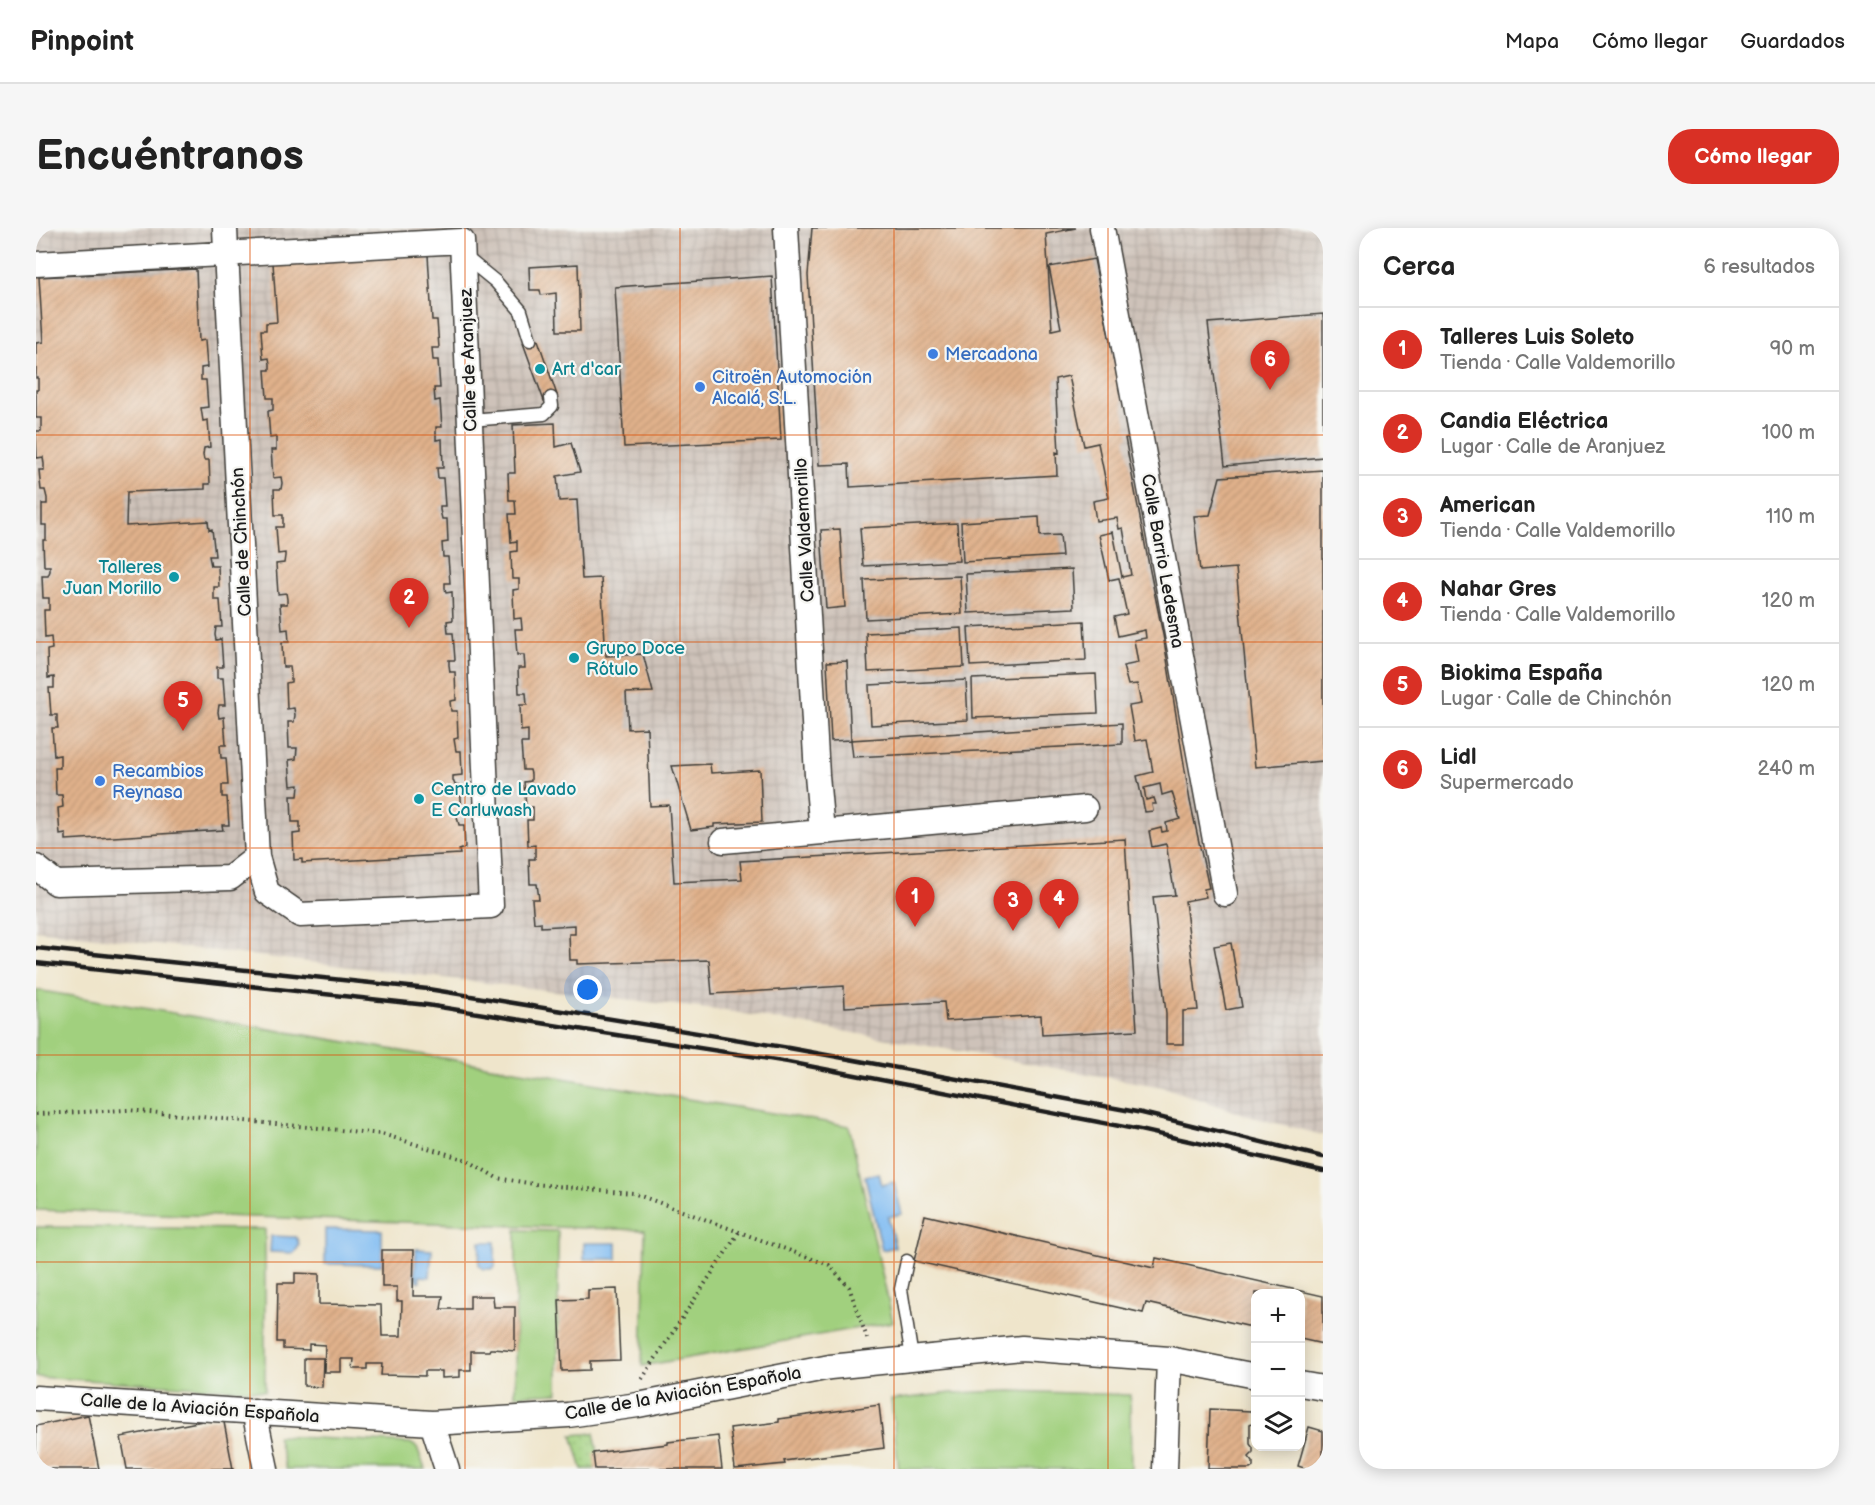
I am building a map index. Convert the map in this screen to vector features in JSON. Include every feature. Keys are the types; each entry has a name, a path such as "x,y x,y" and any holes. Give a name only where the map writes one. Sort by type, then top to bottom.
{"street":[{"name":"Calle de Chinchón","path":"225,228 257,856 267,892 300,915 491,906"},
{"name":"Calle Valdemorillo","path":"786,228 822,832"},
{"name":"Calle Barrio Ledesma","path":"1102,228 1225,894"},
{"path":"36,264 462,241 463,255"},
{"name":"Calle de Aranjuez","path":"463,255 491,906"},
{"path":"723,841 1085,808"},
{"path":"36,867 56,883 230,878 257,856"},
{"name":"Calle de la Aviación Española","path":"36,1398 432,1423 568,1415 638,1405 830,1367 1022,1348 1169,1359 1251,1375"},
{"path":"1165,1469 1169,1359"},
{"path":"1305,1385 1323,1388"},
{"path":"254,1411 266,1469"},
{"path":"432,1423 447,1469"}],"lane":[{"path":"463,255 496,282 521,310 530,340"},
{"path":"470,420 544,414 552,406 550,398"},
{"path":"907,1261 901,1289 912,1358"}],"path":[{"path":"36,1114 128,1110 382,1134 467,1160 497,1178 534,1184 633,1193 829,1265 849,1287 875,1361"},
{"path":"638,1405 639,1382 739,1232"}],"shaded area":[{"path":"36,228 1323,228 1323,1135 1252,1117 1163,1087 734,1012 36,930"}],"green space":[{"path":"36,990 849,1126 893,1322 642,1366 645,1230 36,1210"},
{"path":"36,1227 265,1229 265,1391 36,1377"},
{"path":"516,1230 558,1231 558,1393 515,1395"},
{"path":"1011,1391 1130,1395 1131,1469 899,1469 891,1400 952,1393"},
{"path":"594,1433 598,1453 595,1469 582,1469 572,1435"},
{"path":"277,1436 410,1443 417,1447 425,1469 286,1469"}],"water":[{"path":"879,1173 882,1185 894,1182 902,1214 888,1217 895,1247 882,1250 865,1176"},
{"path":"325,1229 382,1230 382,1265 325,1264"},
{"path":"271,1236 296,1237 299,1246 294,1253 270,1252"},
{"path":"480,1242 495,1242 495,1267 491,1269 484,1269 479,1265"},
{"path":"584,1243 617,1243 617,1259 584,1259"},
{"path":"416,1249 432,1250 430,1277 420,1276 420,1282 415,1276"}],"building":[{"name":"Mercadona","path":"812,228 1076,228 1046,234 1052,330 1061,328 1049,267 1094,259 1129,437 1125,438 1163,635 1190,801 1209,888 1204,889 1206,897 1185,901 1198,1010 1183,1011 1183,1044 1166,1044 1166,1013 1153,897 1175,895 1166,844 1152,847 1149,831 1161,828 1162,832 1167,831 1166,823 1180,819 1172,792 1162,795 1160,784 1144,788 1146,800 1154,798 1156,804 1152,804 1153,811 1145,812 1137,776 1153,772 1147,739 1135,741 1129,706 1141,704 1137,684 1128,685 1123,666 1138,663 1134,640 1146,638 1145,630 1118,636 1114,617 1127,614 1119,578 1109,580 1099,535 1113,532 1122,577 1131,575 1123,528 1119,529 1117,518 1096,521 1093,501 1109,498 1098,443 1084,446 1069,376 1055,379 1059,453 1056,452 1057,475 850,487 849,464 819,465 808,275"},
{"path":"428,255 432,320 437,320 439,348 432,348 433,360 438,360 440,388 434,388 435,401 440,400 442,427 436,427 436,440 442,439 443,468 437,468 438,478 443,478 445,506 440,506 440,510 442,519 447,519 448,542 442,543 443,557 448,557 450,583 445,583 445,588 446,593 452,592 453,620 447,621 448,633 453,633 455,660 449,660 449,665 450,672 455,672 456,700 450,701 451,711 457,711 458,738 454,739 456,751 461,751 462,775 453,776 453,780 455,785 460,785 462,812 457,813 457,817 459,825 464,825 465,848 459,850 460,854 302,863 302,859 294,860 293,834 300,833 300,822 292,822 291,796 298,796 299,785 291,786 289,760 296,759 297,748 289,748 288,722 294,722 295,715 294,708 287,709 286,683 291,682 290,667 283,667 282,642 289,642 288,629 282,630 280,604 287,604 287,599 286,593 278,594 276,564 284,563 285,556 285,553 278,554 276,527 283,527 283,515 275,515 274,489 281,489 282,483 281,477 273,478 271,450 276,450 276,437 270,438 268,411 273,410 273,398 267,398 265,370 270,370 270,364 269,358 263,359 261,330 266,330 266,323 277,322 273,263"},
{"path":"578,264 580,331 557,331 556,293 541,295 540,290 530,290 529,267"},
{"path":"196,269 199,341 205,340 207,367 201,368 201,380 206,380 208,407 201,408 203,421 208,420 210,447 204,448 203,455 204,460 209,460 210,484 205,484 205,489 127,492 126,526 208,521 209,530 212,529 215,556 209,556 211,566 218,566 219,587 214,587 214,600 220,600 222,627 216,627 215,635 216,640 221,639 223,667 217,667 217,678 223,678 225,705 219,705 218,712 219,718 224,717 226,745 220,745 221,758 226,758 228,785 222,785 222,797 227,797 229,825 222,825 223,830 66,840 66,834 60,835 58,808 63,807 62,795 56,795 55,768 60,768 60,755 54,756 52,728 58,728 57,715 51,715 49,688 54,688 54,677 48,678 47,650 52,649 51,637 45,638 44,610 49,610 49,598 43,598 42,576 48,576 50,566 44,566 43,540 46,540 46,525 42,525 42,504 47,504 47,498 45,490 41,490 39,470 44,470 44,464 43,457 37,458 36,435 36,431 41,431 41,418 36,418 38,378 36,378 36,343 43,342 39,277"},
{"name":"Citroën Automoción Alcalá, S.L.","path":"772,276 781,440 624,447 615,287"},
{"path":"1323,314 1323,457 1225,466 1208,323"},
{"name":"Art d'car","path":"538,340 557,395 544,401 523,343"},
{"path":"555,423 556,447 571,443 580,472 557,476 559,501 577,500 582,579 601,578 606,656 643,654 653,692 626,693 628,729 647,728 650,806 669,805 674,882 742,879 740,861 1125,839 1137,1030 1042,1035 1041,1015 946,1021 944,1002 845,1007 844,986 712,994 709,960 577,964 577,960 570,960 569,934 575,934 575,925 541,927 541,922 534,923 532,899 539,899 537,884 530,884 529,859 535,859 535,845 528,846 527,820 533,820 533,807 526,807 524,782 531,781 530,770 523,770 521,743 528,743 528,730 521,731 520,705 527,705 526,693 519,693 518,668 525,668 524,655 517,655 515,629 522,629 521,618 514,619 513,590 519,589 519,579 512,579 511,552 517,551 517,541 511,542 509,514 516,514 515,500 509,500 508,473 515,473 513,425"},
{"path":"1323,470 1323,761 1255,767 1236,568 1200,571 1194,516 1210,515 1220,477"},
{"path":"1039,517 1040,536 1060,535 1062,556 963,562 961,522"},
{"path":"957,523 959,561 863,566 860,528"},
{"path":"840,529 845,607 826,609 821,530"},
{"path":"1072,569 1074,608 968,613 966,574"},
{"path":"960,576 962,614 866,619 864,580"},
{"path":"1084,621 1086,660 970,666 968,627"},
{"path":"962,628 964,667 868,672 866,633"},
{"path":"847,661 851,740 831,741 827,662"},
{"path":"1096,674 1098,713 973,718 972,679"},
{"path":"966,680 968,720 871,725 869,685"},
{"path":"1122,723 1122,744 853,757 851,740"},
{"path":"710,764 711,773 760,770 762,822 714,824 714,827 691,830 672,766"},
{"path":"1231,943 1242,1007 1226,1010 1214,946"},
{"path":"925,1215 1154,1268 1156,1258 1292,1289 1251,1289 1251,1327 1146,1303 1143,1313 914,1261"},
{"path":"382,1250 414,1250 413,1296 443,1296 441,1309 470,1309 470,1296 493,1296 494,1307 515,1307 515,1351 490,1349 489,1351 471,1351 471,1370 460,1370 460,1377 442,1378 442,1371 425,1371 425,1376 381,1375 382,1364 367,1364 367,1369 353,1369 354,1359 341,1359 341,1372 324,1372 325,1345 309,1344 309,1350 283,1349 283,1342 277,1342 278,1283 295,1283 295,1273 319,1274 319,1304 381,1305 382,1336 401,1336 402,1301 397,1301 397,1287 382,1287"},
{"path":"617,1289 620,1360 590,1361 590,1370 562,1371 559,1300 588,1299 588,1290"},
{"path":"1305,1292 1323,1296 1323,1344 1305,1340"},
{"path":"304,1358 323,1358 322,1387 304,1386"},
{"path":"879,1405 884,1448 784,1461 785,1464 735,1469 730,1428"},
{"path":"1210,1409 1251,1411 1250,1444 1253,1453 1249,1457 1253,1462 1253,1467 1250,1469 1208,1469"},
{"path":"88,1415 99,1469 36,1469 36,1426"},
{"path":"223,1417 233,1469 127,1469 121,1437"},
{"path":"1309,1427 1323,1431 1323,1469 1307,1469 1298,1466 1302,1451 1305,1451"},
{"path":"718,1436 722,1469 595,1469 593,1453"}],"railway":[{"path":"36,948 428,989 789,1048 1142,1113 1323,1157"},
{"path":"36,963 427,1005 788,1062 1140,1130 1323,1171"}],"place":[{"name":"Mercadona","path":"933,354"},
{"name":"Art d'car","path":"540,369"},
{"name":"Citroën Automoción Alcalá, S.L.","path":"700,387"},
{"name":"Lidl","path":"1270,390"},
{"name":"Talleres Juan Morillo","path":"174,577"},
{"name":"Candia Eléctrica","path":"409,628"},
{"name":"Grupo Doce Rótulo","path":"574,658"},
{"name":"Biokima España","path":"183,731"},
{"name":"Recambios Reynasa","path":"100,781"},
{"name":"Centro de Lavado E Carluwash","path":"419,799"},
{"name":"Talleres Luis Soleto","path":"915,927"},
{"name":"Nahar Gres","path":"1059,929"},
{"name":"American","path":"1013,931"}]}
